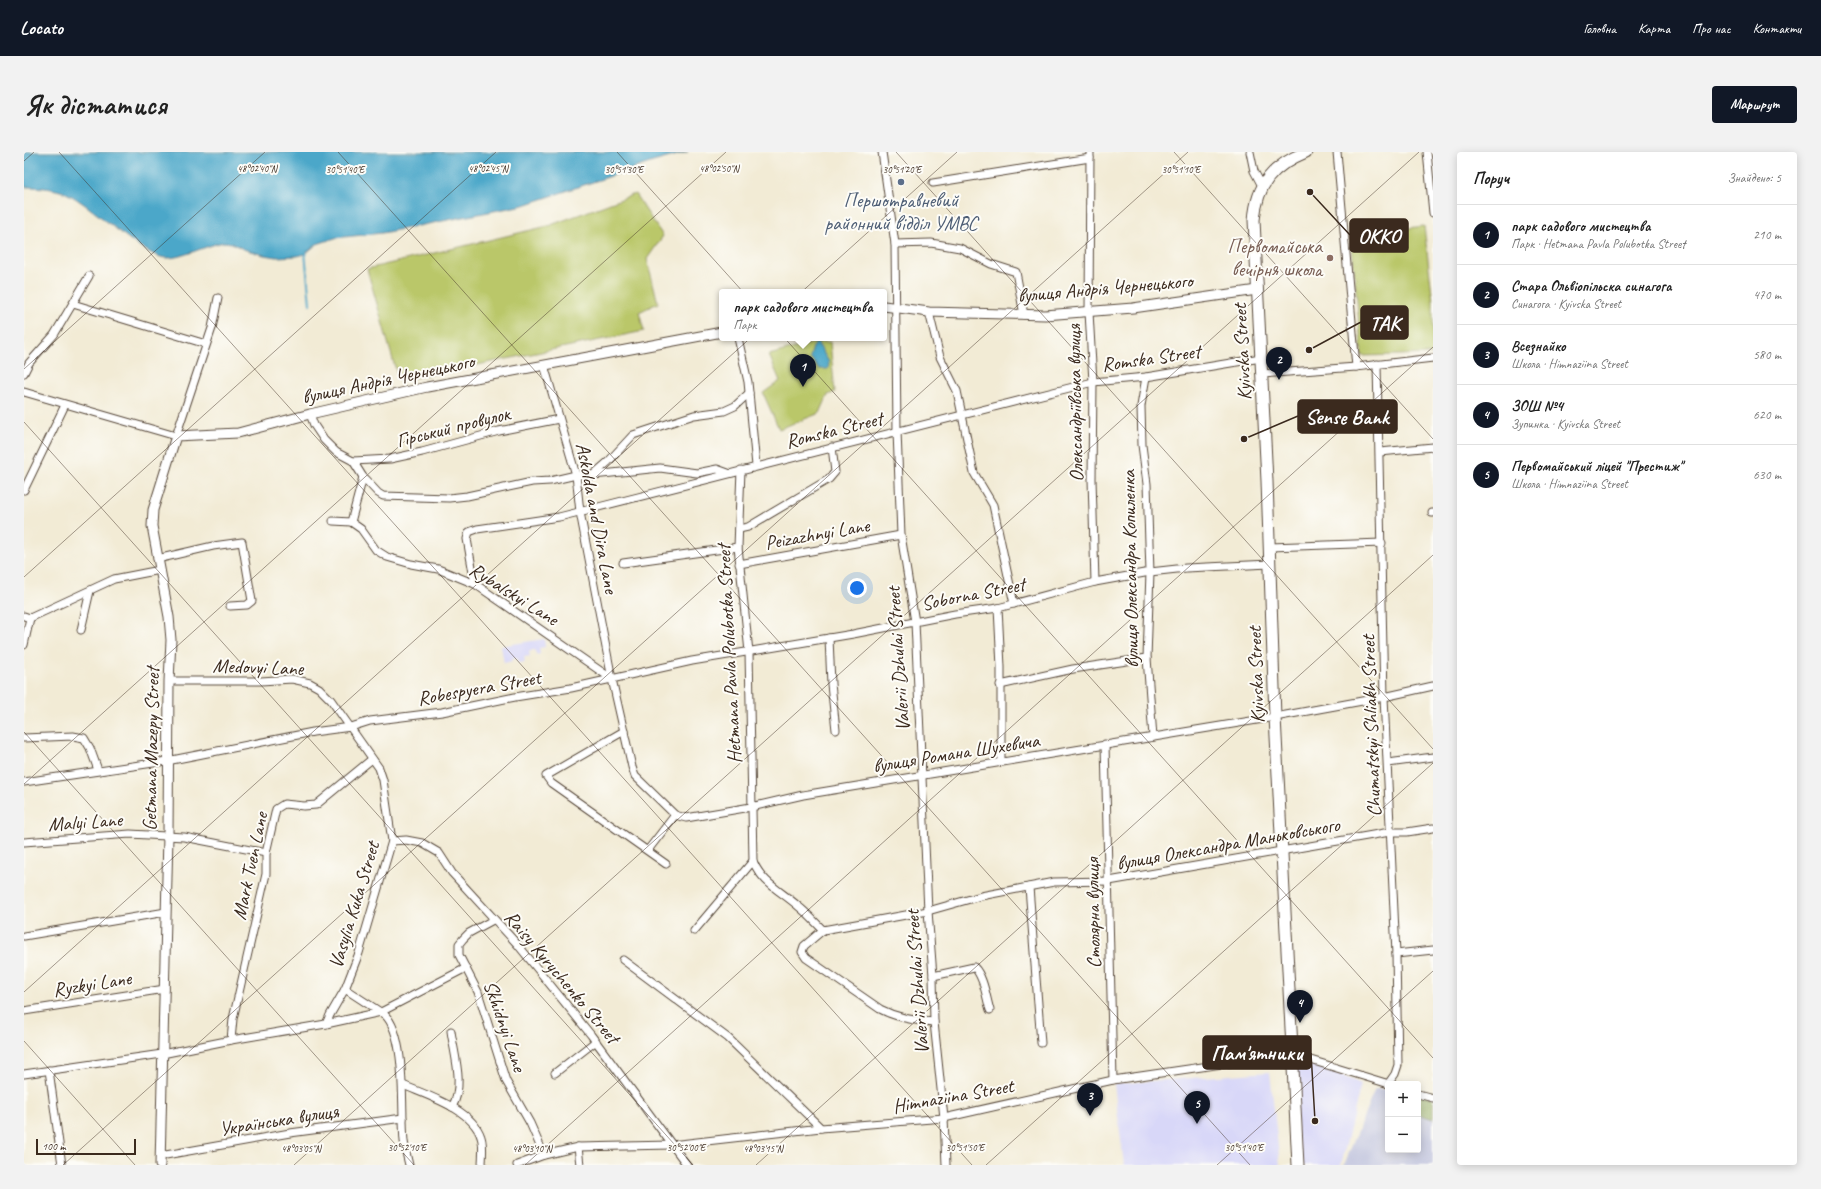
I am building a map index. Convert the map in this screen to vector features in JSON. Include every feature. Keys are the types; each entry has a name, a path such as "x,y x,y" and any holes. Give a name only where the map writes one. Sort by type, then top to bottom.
{"main road":[{"path":"1262,186 1275,170 1295,156 1306,152"},
{"name":"Kyivska Street","path":"1262,186 1256,202 1254,220 1270,547 1275,717 1291,1054 1298,1165"}],"street":[{"name":"Valerii Dzhulai Street","path":"882,152 895,244 897,431 901,535 915,622 934,1022 944,1118 946,1165"},
{"path":"1250,152 1254,171 1262,186"},
{"path":"1337,152 1356,367"},
{"path":"1427,152 1433,213"},
{"path":"933,183 1090,155"},
{"name":"Олександріївська вулиця","path":"1090,155 1089,312 1093,382 1092,479 1095,582"},
{"path":"895,244 931,243 960,248 991,264 1016,272 1024,316"},
{"path":"24,373 30,363 54,335 89,276"},
{"name":"вулиця Андрія Чернецького","path":"887,307 929,312 1024,316 1133,308 1257,290"},
{"name":"Getmana Mazepy Street","path":"160,1160 165,989 169,681 171,640 169,616 157,559 152,526 154,510 176,436 212,328 218,298"},
{"path":"72,304 206,344"},
{"path":"929,312 940,357 957,392 974,473 993,504 1014,604"},
{"name":"вулиця Андрія Чернецького","path":"24,392 176,436 238,433 310,414 427,387 719,333"},
{"path":"739,341 749,394 756,466"},
{"name":"Romska Street","path":"475,584 467,538 469,532 477,529 559,517 580,512 721,474 730,474 756,466 1093,382 1146,377 1261,358"},
{"path":"1262,374 1356,367 1433,358"},
{"name":"Chumatskyi Shliakh Street","path":"1377,364 1382,543 1384,697 1396,954 1398,1065 1391,1081"},
{"name":"Askolda and Dira Lane","path":"544,365 576,475 580,512 612,679 624,731"},
{"name":"вулиця Олександра Копиленка","path":"1146,377 1142,406 1142,445 1147,484 1150,572 1147,658 1153,737"},
{"path":"592,474 608,462 633,435 694,415 724,411 736,406 749,394"},
{"path":"24,490 65,405"},
{"path":"310,414 314,425 324,440 336,452 354,461 363,477 378,493 383,496 449,498 467,496 576,475 612,474 660,468 697,472 717,469 730,474"},
{"name":"Гірський провулок","path":"354,461 390,459 499,431 559,419"},
{"path":"739,529 748,527 829,479 835,472 832,447"},
{"path":"1380,452 1433,447"},
{"name":"Hetmana Pavla Polubotka Street","path":"741,470 738,547 749,652 753,861 756,869 766,882 799,906 823,930"},
{"path":"332,521 351,522 363,477"},
{"name":"Rybalskyi Lane","path":"351,522 360,529 376,550 387,557 411,564 438,569 475,584 612,679"},
{"name":"Peizazhnyi Lane","path":"739,564 901,535"},
{"path":"157,559 213,546 242,542 252,601 247,606 230,606"},
{"path":"1270,547 1382,543"},
{"name":"Peizazhnyi Lane","path":"623,563 738,547"},
{"name":"Soborna Street","path":"612,679 692,661 998,608 1095,582 1150,572 1186,568 1270,564"},
{"path":"24,644 27,617 90,592 114,579 160,570"},
{"path":"81,630 90,592"},
{"path":"998,608 1001,762"},
{"path":"830,638 836,730"},
{"path":"1000,685 1073,669 1147,658"},
{"name":"Medovyi Lane","path":"169,681 261,681 292,679 310,683 319,688 331,700 351,728"},
{"name":"Robespyera Street","path":"24,782 168,761 313,732 351,728 370,721 442,712 612,679"},
{"name":"вулиця Романа Шухевича","path":"674,815 686,818 751,807 803,794 1275,717 1384,697 1433,686"},
{"name":"Vasylia Kuka Street","path":"326,1024 345,989 359,952 392,842 383,780 379,768 351,728"},
{"path":"648,850 674,815 635,776 624,731 546,776 558,788 666,864"},
{"path":"24,738 73,736 84,738 90,748 98,770"},
{"name":"Столярна вулиця","path":"1105,744 1113,1080"},
{"path":"1388,763 1433,757"},
{"name":"Mark Tven Lane","path":"231,1040 238,998 266,874 266,852 276,809 278,806 284,804 304,806 316,805 372,759"},
{"name":"вулиця Олександра Маньковського","path":"823,930 928,911 981,896 1054,882 1109,881 1390,832 1407,832 1433,828"},
{"name":"Malyi Lane","path":"24,842 130,834 168,836 266,852"},
{"name":"Raisy Kyrychenko Street","path":"392,842 406,840 422,843 439,853 452,873 483,906 493,920 518,945 596,1041 687,1165"},
{"path":"694,931 753,861"},
{"path":"1029,887 1041,1043"},
{"path":"24,936 166,912"},
{"name":"Skhidnyi Lane","path":"493,920 469,933 460,944 459,955 478,992 506,1081 530,1123 544,1155"},
{"path":"823,930 804,946 802,952 806,958 880,1009 893,1016 915,1021 934,1022"},
{"path":"1396,954 1433,950"},
{"path":"623,960 728,1038 821,1128"},
{"path":"933,976 974,967 982,980 990,1010"},
{"path":"24,1074 162,1054 231,1040 326,1024 381,1012 466,968"},
{"name":"Ryzkyi Lane","path":"24,1010 165,989"},
{"path":"345,989 388,1018 395,1034 403,1085 404,1142 409,1165"},
{"path":"451,1031 458,1091 456,1101 452,1107"},
{"path":"555,1073 596,1041"},
{"name":"Himnaziina Street","path":"517,1165 544,1155 578,1147 671,1145 821,1128 944,1118 1113,1080 1291,1054 1385,1083"},
{"path":"49,1070 62,1165"},
{"path":"403,1085 452,1107 469,1120 482,1138 482,1165"},
{"path":"1421,1095 1433,1098"},
{"name":"Українська вулиця","path":"160,1160 290,1133 403,1118"},
{"path":"578,1147 580,1165"}],"shaded area":[{"path":"544,639 545,647 539,648 540,654 536,655 535,650 533,650 529,652 530,656 524,657 525,662 518,663 517,658 511,659 512,661 504,663 501,646"},
{"path":"1291,1054 1361,1084 1341,1165 1298,1165"},
{"path":"1270,1072 1280,1165 1124,1165 1114,1084"},
{"path":"1375,1089 1385,1089 1385,1153 1421,1153 1421,1095 1433,1098 1433,1165 1344,1165"}],"green space":[{"path":"635,194 663,236 647,259 658,303 639,312 644,331 399,381 367,269 548,226"},
{"path":"1424,226 1433,302 1433,354 1362,356 1351,236"},
{"path":"817,342 830,342 835,392 828,395 820,413 779,429 763,393 780,381 769,355"},
{"path":"1421,1095 1433,1098 1433,1119 1421,1115"}],"water":[{"path":"24,152 688,152 653,162 524,205 382,233 335,238 317,244 305,254 297,256 277,257 264,255 243,249 232,243 224,242 180,256 168,258 158,256 145,250 77,199 66,193 45,188 24,187"},
{"path":"817,342 829,362 828,369 819,369 810,357 813,347"}],"waterway":[{"path":"305,252 310,304"}],"place":[{"name":"Першотравневий районний відділ УМВС","path":"901,182"},
{"name":"OKKO","path":"1310,192"},
{"name":"Первомайська вечірня школа","path":"1330,258"},
{"name":"ТАК","path":"1309,350"},
{"name":"Стара Ольвіопільска синагога","path":"1279,380"},
{"name":"парк садового мистецтва","path":"803,387"},
{"name":"Sense Bank","path":"1244,439"},
{"name":"ЗОШ №4","path":"1300,1023"},
{"name":"Всезнайко","path":"1090,1116"},
{"name":"Пам'ятники","path":"1315,1121"},
{"name":"Первомайський ліцей \"Престиж\"","path":"1197,1124"}]}
